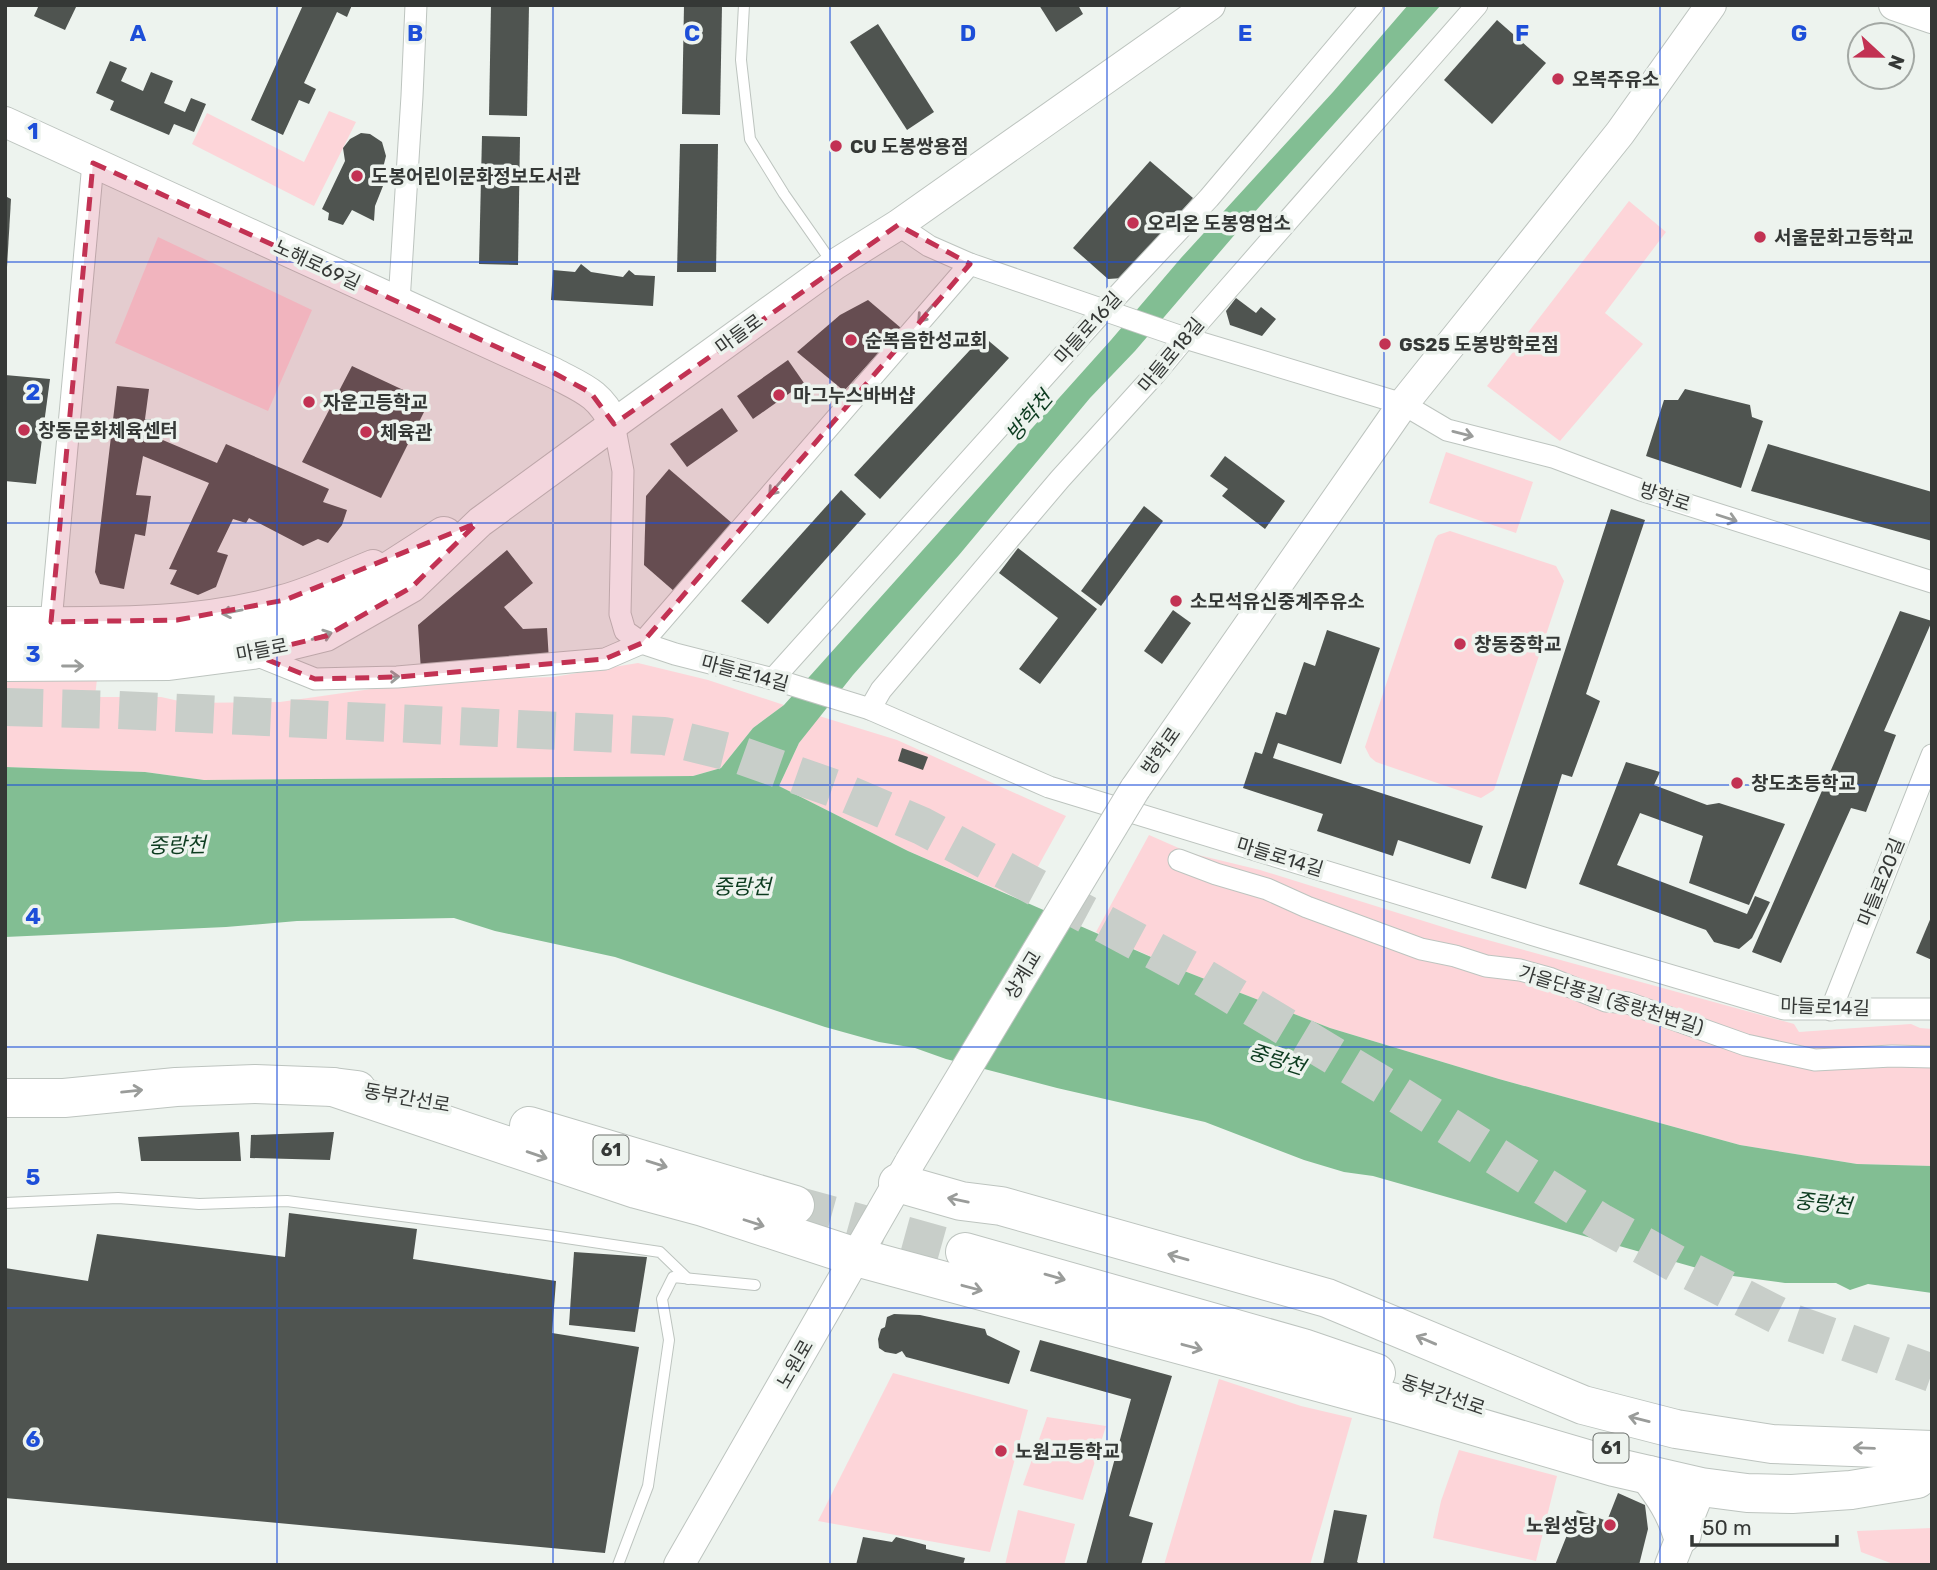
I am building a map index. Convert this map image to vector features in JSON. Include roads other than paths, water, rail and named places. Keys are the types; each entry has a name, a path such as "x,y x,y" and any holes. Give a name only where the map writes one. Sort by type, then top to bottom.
{"highway":[{"path":"5,642 181,643 253,632 360,590 444,536"},
{"name":"동부간선로","path":"5,1098 64,1098 189,1086 255,1084 333,1087 426,1099 504,1118 795,1205"},
{"path":"333,1087 636,1189 703,1207 856,1257 1399,1404 1614,1467 1701,1487 1747,1493 1792,1494 1852,1490 1927,1469"},
{"path":"904,1173 961,1201 1001,1206 1327,1298 1583,1405 1718,1437 1927,1469"},
{"name":"동부간선로","path":"965,1252 1303,1348 1627,1453 1750,1475 1927,1469"},
{"path":"1649,1475 1677,1516 1676,1549"}],"main road":[{"name":"마들로","path":"5,666 169,666 253,654 326,636 412,587 480,522 614,424 834,265 898,225 1210,5"},
{"name":"방학로","path":"1135,789 1403,404 1620,134 1711,5"},
{"path":"1894,5 1932,18"},
{"name":"노해로69길","path":"5,122 554,373 591,393 606,406 614,424"},
{"name":"마들로","path":"5,622 177,620 229,613 285,600 480,522"},
{"name":"상계교","path":"904,1173 1135,789"},
{"name":"노원로","path":"679,1565 904,1173"},
{"path":"1676,1549 1701,1487"}],"street":[{"path":"399,302 415,5"},
{"name":"마들로16길","path":"779,681 1209,198 1372,5"},
{"name":"마들로18길","path":"870,709 881,690 938,622 1156,373 1178,336 1477,5"},
{"path":"51,622 93,163"},
{"path":"898,225 929,246 970,264 1108,311"},
{"path":"253,654 315,679 397,677 605,659 642,643 970,264"},
{"name":"방학로","path":"1108,311 1178,336 1403,404 1447,430 1553,457 1641,490 1932,582"},
{"path":"614,424 623,471 620,614 625,631 642,643"},
{"name":"마들로14길","path":"642,643 870,709 1049,787 1784,1009 1932,1009"},
{"name":"마들로20길","path":"1831,1010 1932,755"},
{"name":"가을단풍길 (중랑천변길)","path":"1179,860 1267,889 1307,907 1421,949 1486,966 1520,970 1549,978 1606,1002 1628,1003 1746,1045 1815,1060 1892,1056 1932,1058"}],"lane":[{"path":"744,5 741,60 750,139 783,194 834,265"},
{"path":"5,1203 118,1198 199,1204 287,1201 545,1234 660,1252 688,1279"},
{"path":"618,1565 648,1486 669,1340 662,1299 673,1278 755,1285"}],"water":[{"name":"중랑천","path":"1408,5 1441,5 1243,225 1135,351 1090,398 959,555 853,675 799,743 779,786 908,851 1174,967 1330,1028 1499,1079 1740,1145 1857,1164 1932,1166 1932,1293 1868,1284 1850,1290 1836,1283 1785,1283 1718,1274 1373,1176 1344,1172 1304,1160 1205,1122 1057,1088 946,1059 915,1048 879,1042 825,1027 615,957 495,931 454,918 297,921 226,927 5,937 5,767 145,772 204,780 693,776 721,768 753,728 784,705"}],"tunnel":[{"path":"5,707 664,736 737,754 836,789 922,826 1194,972 1386,1087 1602,1223 1684,1268 1793,1323 1932,1373"},
{"path":"795,1205 965,1252"}],"place":[{"name":"오복주유소","path":"1558,79"},
{"name":"CU 도봉쌍용점","path":"836,146"},
{"name":"도봉어린이문화정보도서관","path":"357,176"},
{"name":"오리온 도봉영업소","path":"1133,223"},
{"name":"서울문화고등학교","path":"1760,237"},
{"name":"순복음한성교회","path":"851,340"},
{"name":"GS25 도봉방학로점","path":"1385,344"},
{"name":"마그누스바버샵","path":"779,395"},
{"name":"자운고등학교","path":"309,402"},
{"name":"창동문화체육센터","path":"24,430"},
{"name":"체육관","path":"366,432"},
{"name":"소모석유신중계주유소","path":"1176,601"},
{"name":"창동중학교","path":"1460,644"},
{"name":"창도초등학교","path":"1737,783"},
{"name":"노원고등학교","path":"1001,1451"},
{"name":"노원성당","path":"1610,1525"}],"water label":[{"name":"방학천","path":"1029,416"}]}
